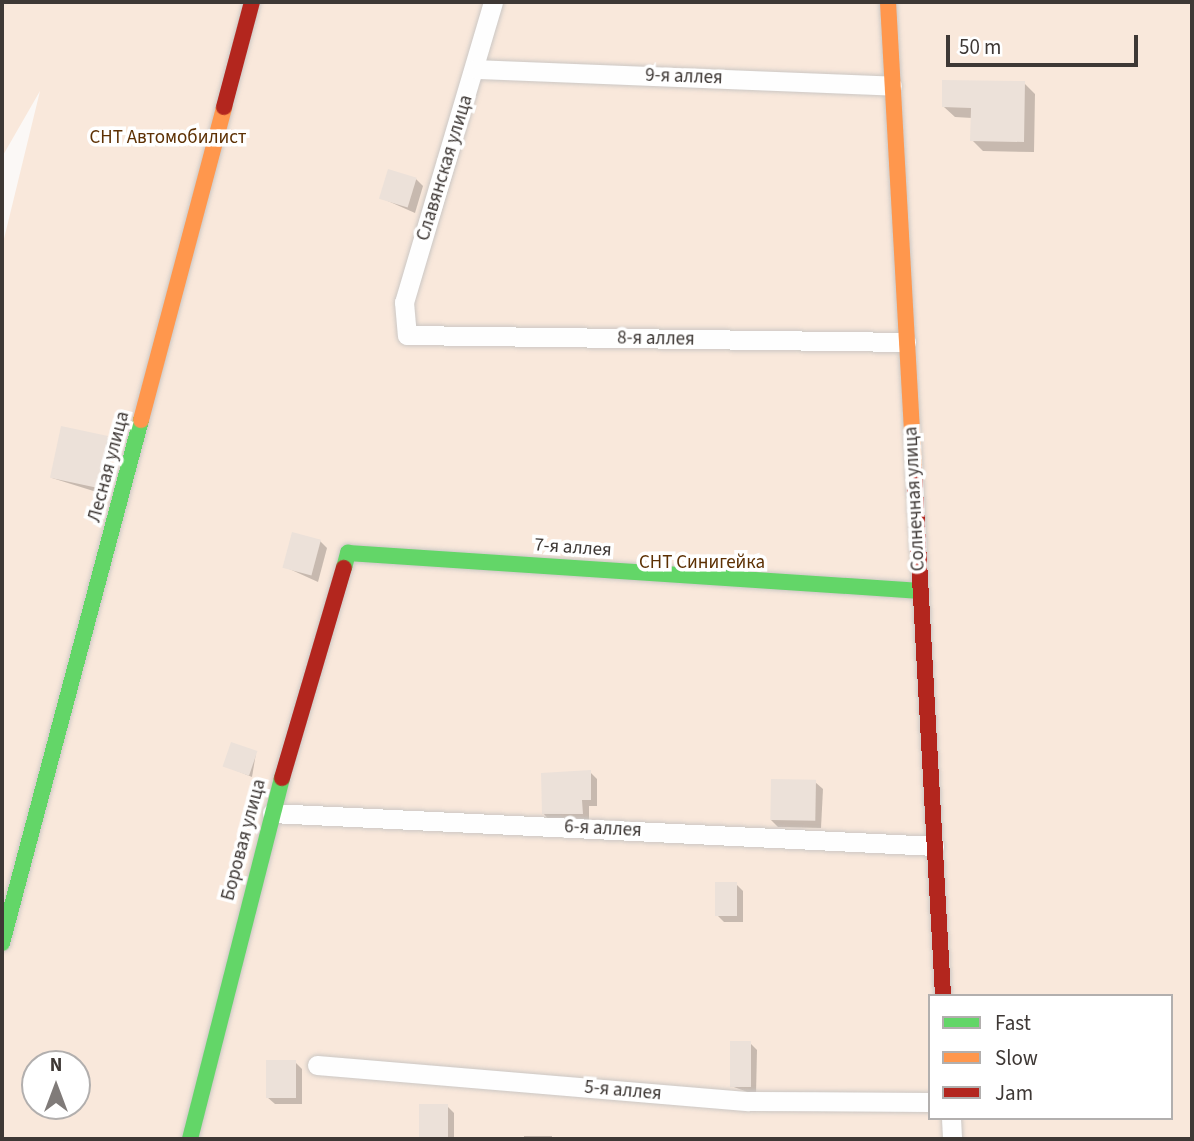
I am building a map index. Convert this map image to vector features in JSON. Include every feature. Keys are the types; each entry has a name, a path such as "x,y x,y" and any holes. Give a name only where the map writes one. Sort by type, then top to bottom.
{"street":[{"name":"Лесная улица","path":"2,943 252,2"},
{"name":"Славянская улица","path":"407,335 404,302 476,69 493,2"},
{"name":"Солнечная улица","path":"888,2 943,994"},
{"name":"9-я аллея","path":"476,69 892,86"},
{"name":"8-я аллея","path":"407,335 906,342"},
{"name":"7-я аллея","path":"348,553 921,591"},
{"name":"Боровая улица","path":"190,1139 272,813 348,553"},
{"name":"6-я аллея","path":"272,813 934,846"},
{"name":"5-я аллея","path":"317,1065 748,1101 928,1102"},
{"path":"951,1120 952,1139"}],"green space":[{"name":"СНТ Синигейка","path":"2,2 1192,2 1192,1139 2,1139 2,247 40,91 2,157"}],"building":[{"path":"942,80 1025,81 1024,142 970,141 971,108 942,107"},
{"path":"388,169 417,178 408,207 379,199"},
{"path":"61,426 108,436 97,488 50,478"},
{"path":"292,532 321,540 311,576 282,568"},
{"path":"231,742 257,751 249,776 223,767"},
{"path":"591,770 591,800 582,800 583,814 542,814 541,773"},
{"path":"771,779 816,780 815,821 770,820"},
{"path":"715,882 737,882 737,916 715,916"},
{"path":"730,1041 751,1041 751,1087 730,1087"},
{"path":"266,1060 296,1060 296,1098 266,1098"},
{"path":"419,1104 448,1104 448,1139 419,1139"}],"traffic: fast":[{"path":"2,943 141,420"},
{"path":"344,568 348,553 921,591"},
{"path":"190,1139 282,778"}],"traffic: slow":[{"path":"888,2 914,470"},
{"path":"141,420 224,107"}],"traffic: jam":[{"path":"224,107 252,2"},
{"path":"914,470 943,994"},
{"path":"282,778 344,568"}],"park label":[{"name":"СНТ Автомобилист","path":"168,138"}]}
